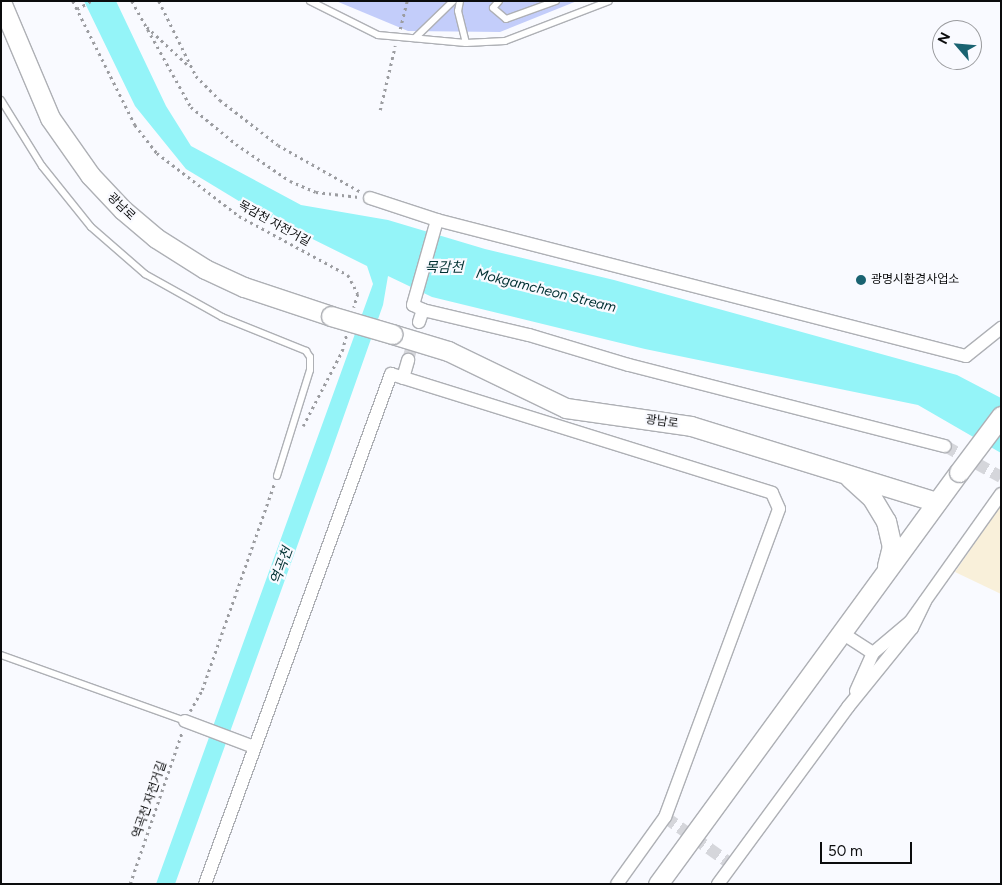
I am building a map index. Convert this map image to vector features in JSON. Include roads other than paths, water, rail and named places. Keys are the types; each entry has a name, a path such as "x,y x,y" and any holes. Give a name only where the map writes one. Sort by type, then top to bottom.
{"street":[{"name":"광남로","path":"1,2 50,118 90,175 123,210 162,242 206,270 244,288 448,351 566,408 691,426 936,502"},
{"path":"370,198 437,220 966,356 1001,328"},
{"path":"437,220 418,312 945,446"},
{"path":"403,378 408,360"},
{"path":"205,884 391,374 772,493 779,509 664,817 617,884"},
{"path":"658,884 936,502 1001,416"},
{"path":"845,474 872,498 886,521 892,546 885,574"},
{"path":"848,707 873,654 910,622 1001,494"},
{"path":"718,884 848,707 912,628 924,601"},
{"path":"842,633 873,654"},
{"path":"185,720 254,747"}],"lane":[{"path":"310,1 378,35 466,43 505,41 610,1"},
{"path":"415,38 453,1"},
{"path":"460,1 458,11 466,43"},
{"path":"500,1 493,8 506,19 556,1"},
{"path":"534,9 541,1"},
{"path":"1,100 42,166 91,227 145,274 222,317 306,351 310,358 310,370 277,476"},
{"path":"1,655 185,720"}],"water":[{"name":"목감천","path":"84,1 116,1 166,106 191,146 301,205 388,220 485,249 614,280 957,375 1001,398 1001,453 918,405 645,349 432,297 388,276 383,305 175,884 156,884 373,284 367,266 252,209 186,169 135,106"}],"tunnel":[{"path":"408,360 419,322"},
{"path":"945,446 1001,477"},
{"path":"665,817 732,865"}],"place":[{"name":"광명시환경사업소","path":"861,280"}],"water label":[{"name":"Mokgamcheon Stream","path":"546,291"},
{"name":"역곡천","path":"282,566"}]}
